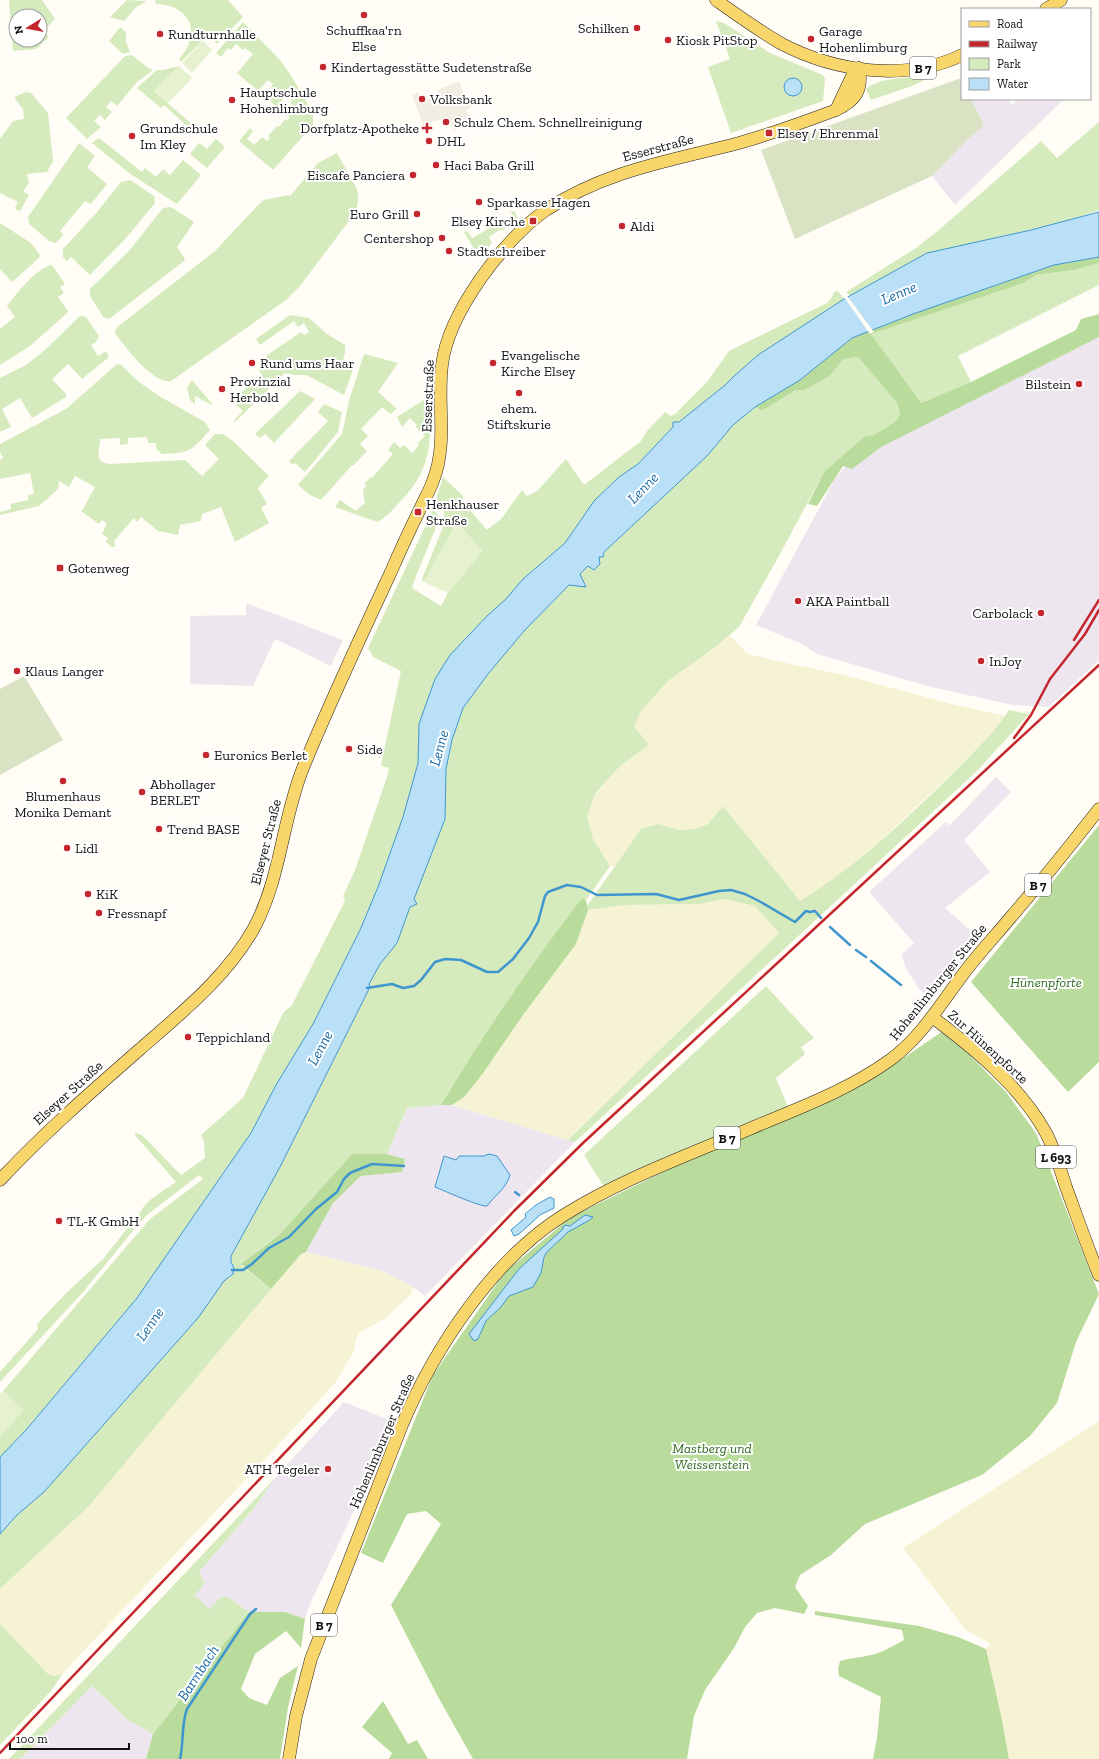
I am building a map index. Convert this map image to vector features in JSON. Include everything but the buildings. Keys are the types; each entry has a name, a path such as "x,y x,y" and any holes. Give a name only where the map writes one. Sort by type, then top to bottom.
{"main road":[{"name":"B 7","path":"716,0 774,39 829,63 882,72 910,71 961,56"},
{"path":"1048,8 1060,0"},
{"path":"829,63 854,87"},
{"path":"854,87 853,74 859,68"},
{"path":"854,87 882,72"},
{"name":"Esserstraße","path":"403,545 434,480 441,450 442,366 450,335 474,288 512,239 543,213 584,188 614,175 756,138 836,110 854,87"},
{"name":"Elseyer Straße","path":"0,1180 31,1147 62,1118 214,982 251,932 261,913 275,878 293,797 302,771 365,626 403,545"},
{"name":"Hohenlimburger Straße","path":"289,1759 296,1716 311,1660 402,1425 418,1390 446,1342 482,1290 523,1246 562,1216 613,1187 852,1084 891,1060 912,1041 932,1017 967,968 1053,867 1099,810"},
{"name":"Zur Hünenpforte","path":"932,1017 1001,1075 1024,1101 1037,1119 1054,1150 1083,1236 1099,1275"}],"shaded area":[{"path":"459,81 466,100 474,98 477,95 479,96 480,101 466,110 472,123 454,131 448,117 423,125 412,95 418,92 422,102 439,95 438,90"},
{"path":"971,100 1009,100 1011,105 1018,100 1063,100 955,205 932,176 968,139 984,126"},
{"path":"1099,329 1099,660 1049,707 1013,705 931,687 817,654 802,644 756,625 836,477 848,464"},
{"path":"246,603 343,640 331,666 275,639 253,686 190,684 190,616 246,615"},
{"path":"729,635 748,654 844,675 951,704 1005,716 981,746 878,843 828,884 800,901 723,806 708,824 695,829 680,830 658,824 641,829 615,866 610,866 593,839 587,817 595,795 620,766 649,745 634,726 641,711 668,681 714,648"},
{"path":"996,777 1011,792 964,840 990,872 945,908 980,939 934,998 930,998 919,989 906,968 902,957 903,953 914,943 869,892 946,822 949,826"},
{"path":"724,899 755,906 779,933 568,1140 452,1105 464,1097 481,1076 523,1015 576,944 588,910 624,905 700,904"},
{"path":"448,1104 575,1142 425,1296 413,1287 382,1271 306,1252 333,1203 361,1176 402,1172 405,1159 387,1154 407,1108"},
{"path":"306,1252 382,1271 413,1287 411,1294 386,1318 360,1332 357,1337 353,1353 335,1383 296,1426 63,1673 55,1676 48,1674 0,1624 0,1589 88,1507 219,1348 301,1254"},
{"path":"344,1402 392,1421 348,1524 310,1604 305,1619 285,1612 249,1612 228,1597 221,1597 209,1609 194,1595 205,1583 199,1572 255,1507 275,1478"},
{"path":"1099,1421 1099,1759 1009,1759 986,1649 991,1644 966,1630 903,1548"},
{"path":"92,1686 128,1720 153,1734 146,1759 20,1759"}],"green space":[{"path":"9,0 42,0 47,8 10,8"},
{"path":"127,0 147,1 136,7 124,21 110,17"},
{"path":"155,0 228,0 243,17 217,44 208,35 181,62 179,59 186,50 190,40 191,31 189,22 185,15 178,10 168,6 156,4"},
{"path":"48,9 55,19 48,26"},
{"path":"716,21 724,23 770,53 823,75 825,79 823,101 731,133 708,67 730,59"},
{"path":"243,22 280,60 292,77 313,113 313,125 273,170 239,141 250,128 253,131 247,139 254,145 262,137 267,141 270,138 268,136 277,126 279,127 285,119 287,121 290,117 285,113 292,105 290,102 292,100 286,95 277,107 266,98 273,89 271,87 273,84 268,80 258,91 237,73 253,54 245,48 243,50 236,44 231,50 228,48 221,57 216,53"},
{"path":"120,27 126,32 126,42 130,52 123,54 109,41"},
{"path":"203,41 212,50 192,73 182,63"},
{"path":"13,48 37,48 13,51"},
{"path":"132,55 153,70 137,82 117,106 111,101 106,107 112,112 105,120 100,115 94,121 101,127 87,139 66,118 125,56"},
{"path":"179,66 154,91 194,126 191,130 164,105 161,108 137,88 157,70"},
{"path":"179,66 192,78 168,103 154,91"},
{"path":"935,75 912,86 871,100 866,89 872,85 889,80"},
{"path":"961,78 961,100 971,100 984,126 968,139 932,176 795,239 761,150"},
{"path":"26,92 31,93 48,113 53,161 47,172 27,174 29,183 23,191 29,195 20,211 15,209 18,202 0,193 0,139 13,121 24,119 23,109 14,97"},
{"path":"1099,122 1099,210 1068,221 925,254 850,296 846,292 916,248 1041,141 1057,158"},
{"path":"99,138 142,172 145,168 156,177 163,169 170,175 183,160 201,175 177,204 129,173 92,143"},
{"path":"216,139 224,146 224,148 207,168 190,154 199,143 207,149"},
{"path":"79,143 95,156 87,167 107,184 91,204 85,201 60,231 63,235 56,243 49,241 29,224 28,217"},
{"path":"337,153 357,189 357,207 355,213 300,286 286,300 171,381 164,381 148,371 119,339 115,333 116,328 215,251 264,200 288,195 290,196 318,163"},
{"path":"130,180 154,196 155,203 126,238 90,275 71,257 67,261 63,257 63,249 97,212 121,182"},
{"path":"171,207 194,222 177,247 185,259 184,261 109,319 104,318 90,296 90,289 129,251 163,208"},
{"path":"514,211 518,217 502,231 501,229 489,237 492,243 483,254 477,254 464,232 467,231 472,238 512,216 511,212"},
{"path":"0,223 31,243 40,255 39,258 12,282 0,269"},
{"path":"1099,257 1099,263 1074,270 1036,275 1024,283 871,334 921,403 971,382 1076,330 1081,319 1099,314 1099,337 881,447 852,469 843,466 817,506 808,504 824,472 865,436 874,435 896,421 900,414 897,403 858,357 843,359 831,375 805,390 796,390 762,411 755,407 800,380 852,338 913,314 1054,265"},
{"path":"1099,263 1099,285 958,356 971,382 921,403 870,334 1024,283 1036,275 1074,270"},
{"path":"52,265 65,284 60,287 64,293 58,297 68,311 67,313 30,346 0,365 0,329 15,317 7,306 33,276 39,271"},
{"path":"838,291 844,299 758,355 724,386 679,422 673,422 673,427 638,464 619,477 594,501 565,543 523,579 506,599 487,616 435,679 419,724 418,763 403,817 378,887 360,930 313,1024 276,1085 251,1133 137,1298 26,1430 0,1457 0,1436 23,1410 3,1391 150,1219 203,1179 199,1175 140,1222 84,1291 0,1382 0,1372 38,1329 37,1324 66,1293 103,1259 143,1207 156,1195 176,1182 134,1134 136,1133 142,1135 181,1175 205,1158 204,1141 201,1135 243,1098 283,1013 292,1005 345,901 343,896 355,870 387,777 389,768 381,765 401,671 373,657 368,648 433,510 437,513 439,520 412,588 441,606 448,593 482,551 457,522 424,582 422,579 445,522 444,512 436,499 443,477 463,496 463,502 487,530 502,518 522,490 527,496 537,491 566,459 584,485 641,441 647,431 665,412 671,416 675,414 707,382 729,351 827,303 834,292"},
{"path":"290,315 309,318 327,334 345,345 343,359 355,364 344,395 306,375 285,373 235,422 234,420 243,411 232,400 262,375 258,369 269,361 266,356 301,332 304,335 309,332 304,323 298,327 294,321 260,345 256,339"},
{"path":"80,316 86,317 99,336 96,342 91,345 98,356 106,351 109,357 82,379 68,364 52,379 66,394 66,397 32,418 20,398 2,409 11,427 0,432 0,378 26,365 45,350"},
{"path":"364,354 398,363 378,392 397,409 390,414 382,407 361,429 368,436 360,444 367,451 353,466 352,465 321,500 310,495 298,485 342,434 349,401"},
{"path":"858,357 897,403 900,414 896,421 874,435 865,436 824,472 739,627 714,648 668,681 641,711 634,726 649,745 620,766 595,794 587,817 593,839 610,866 586,900 582,898 544,948 491,1025 441,1105 407,1108 387,1154 352,1154 279,1235 241,1265 271,1289 88,1507 0,1589 0,1534 17,1515 44,1492 198,1318 224,1281 233,1274 234,1268 231,1262 231,1256 280,1167 370,987 369,984 380,964 397,943 410,907 416,904 414,899 445,819 446,769 452,740 463,708 488,674 524,631 569,585 586,586 580,574 588,565 594,570 599,557 603,557 604,552 707,456 733,425 755,407 762,411 796,390 805,390 831,375 843,359"},
{"path":"117,364 121,365 139,382 159,396 205,422 210,430 190,450 172,454 162,454 156,449 156,443 148,443 147,437 128,438 128,444 120,445 120,438 100,439 99,458 101,461 110,464 185,460 202,476 219,459 205,445 215,434 223,434 233,441 269,476 258,488 267,504 261,508 269,523 235,542 221,507 202,514 201,521 180,525 178,535 158,531 141,517 137,522 134,518 114,541 115,547 112,547 106,542 108,538 102,534 107,523 102,520 99,524 81,511 95,487 75,476 69,487 59,481 58,489 39,506 0,515 0,512 11,509 11,504 28,500 28,495 34,494 30,473 0,479 0,460 3,458 0,452 0,444 66,409"},
{"path":"192,380 214,406 195,396 195,404 190,400 187,388"},
{"path":"300,391 315,399 274,443 265,434 260,438 255,434"},
{"path":"430,396 430,441 428,454 418,479 409,491 389,514 377,522 335,507 340,500 356,511 363,504 365,505 363,489 366,486 364,484 371,477 372,478 393,454 388,450 394,442 400,448 404,445 412,453 419,445 418,443 425,436 416,427 417,425 410,418 402,427 397,417"},
{"path":"324,404 342,412 338,432 305,472 295,463 292,465 289,461 328,421 318,412"},
{"path":"457,522 482,551 448,593 424,582"},
{"path":"24,676 63,740 0,775 0,689"},
{"path":"1009,710 1029,714 978,770 575,1142 568,1140 779,933 755,906 724,899 700,904 624,905 588,910 587,906 641,829 658,824 680,830 695,829 708,824 723,806 800,901 858,860 894,829 979,746 995,729"},
{"name":"Hünenpforte","path":"1099,825 1099,1062 1068,1092 971,982"},
{"path":"582,898 586,900 588,910 576,944 523,1015 481,1076 464,1097 452,1105 441,1105 508,999"},
{"path":"766,986 814,1038 801,1047 805,1054 776,1078 790,1112 606,1190 584,1155"},
{"name":"Mastberg und Weissenstein","path":"943,1031 955,1040 1006,1092 1036,1133 1099,1294 1076,1342 1057,1403 1030,1436 982,1475 865,1524 831,1555 800,1575 795,1587 808,1606 804,1614 775,1608 757,1613 745,1627 734,1648 705,1690 694,1716 687,1759 473,1759 437,1695 391,1605 441,1524 426,1511 407,1514 383,1563 361,1553 433,1375 505,1272 571,1217 702,1153 883,1072"},
{"path":"352,1154 387,1154 405,1159 402,1172 361,1176 333,1203 306,1252 301,1254 271,1289 241,1264 279,1235"},
{"path":"3,1391 24,1410 0,1436 0,1394"},
{"path":"275,1478 255,1507 199,1572 205,1583 195,1595 209,1609 221,1597 228,1597 249,1612 153,1734 128,1720 92,1686 20,1759 9,1759"},
{"path":"815,1611 919,1626 958,1637 986,1649 1009,1759 873,1759 877,1738 881,1697 839,1676 838,1669 840,1661 876,1654 904,1640 902,1630 815,1615"},
{"path":"249,1612 285,1612 305,1619 301,1648 286,1631 255,1654 241,1689 249,1698 267,1705 280,1678 298,1666 288,1707 280,1759 146,1759 153,1734"},
{"path":"0,1624 48,1674 55,1676 63,1673 51,1691 0,1745"},
{"path":"383,1701 408,1744 417,1740 428,1759 389,1759 392,1753 362,1727"}],"water":[{"path":"793,78 799,81 802,87 799,93 793,96 787,93 784,87 787,81"},
{"name":"Lenne","path":"1099,212 1099,257 1054,265 913,314 852,338 800,380 755,407 733,425 707,456 604,552 603,557 599,557 600,564 594,570 588,566 580,574 586,587 569,585 524,631 488,674 463,708 452,740 446,769 445,819 414,899 417,904 410,907 397,943 380,964 369,984 370,987 280,1167 231,1256 231,1262 234,1268 233,1274 224,1281 198,1318 44,1492 17,1515 0,1534 0,1457 26,1430 137,1298 251,1133 276,1085 313,1024 360,930 378,887 403,817 418,763 419,724 435,679 450,655 487,616 506,599 523,579 565,543 594,501 619,477 638,464 673,427 673,422 679,422 724,386 758,355 844,299 927,253 1031,230"},
{"path":"489,1154 497,1156 510,1175 503,1188 487,1206 483,1206 435,1187 444,1156 456,1160 459,1156 484,1156"},
{"path":"550,1197 554,1199 554,1208 540,1215 519,1234 514,1236 511,1230 526,1217 525,1214 536,1205"},
{"path":"585,1215 593,1217 568,1232 547,1252 544,1257 541,1273 533,1287 509,1296 501,1307 486,1321 478,1339 474,1341 469,1334 519,1269 563,1229 565,1225 570,1226"}],"pier":[{"path":"847,296 874,332 870,334 844,297"}],"waterway":[{"path":"367,988 392,984 403,988 414,986 421,980 435,962 445,959 461,960 487,972 498,972 513,959 529,938 538,922 545,896 548,892 567,885 581,887 597,895 656,894 679,900 719,891 731,890 745,894 795,922 806,911 815,911 821,918"},
{"path":"830,927 850,945"},
{"path":"856,950 866,957"},
{"path":"871,961 901,985"},
{"path":"232,1270 243,1270 252,1264 269,1248 289,1237 316,1209 337,1192 344,1179 350,1173 372,1164 404,1166"},
{"path":"515,1192 519,1195"},
{"name":"Barmbach","path":"180,1759 184,1721 187,1709 250,1614 256,1609"}],"railway":[{"path":"1074,640 1099,600"},
{"path":"1014,738 1031,715 1050,679 1085,634 1099,610"},
{"path":"0,1753 514,1211 583,1143 1099,665"}],"place":[{"name":"Schuffkaa'rn Else","path":"364,15"},
{"name":"Schilken","path":"637,28"},
{"name":"Rundturnhalle","path":"160,34"},
{"name":"Garage Hohenlimburg","path":"811,39"},
{"name":"Kiosk PitStop","path":"668,40"},
{"name":"Kindertagesstätte Sudetenstraße","path":"323,67"},
{"name":"Volksbank","path":"422,99"},
{"name":"Hauptschule Hohenlimburg","path":"232,100"},
{"name":"Schulz Chem. Schnellreinigung","path":"446,122"},
{"name":"Dorfplatz-Apotheke","path":"427,128"},
{"name":"Elsey / Ehrenmal","path":"769,133"},
{"name":"Grundschule Im Kley","path":"132,136"},
{"name":"DHL","path":"429,141"},
{"name":"Haci Baba Grill","path":"436,165"},
{"name":"Eiscafe Panciera","path":"413,175"},
{"name":"Sparkasse Hagen","path":"479,202"},
{"name":"Euro Grill","path":"417,214"},
{"name":"Elsey Kirche","path":"533,221"},
{"name":"Aldi","path":"622,226"},
{"name":"Centershop","path":"442,238"},
{"name":"Stadtschreiber","path":"449,251"},
{"name":"Rund ums Haar","path":"252,363"},
{"name":"Evangelische Kirche Elsey","path":"493,363"},
{"name":"Bilstein","path":"1079,384"},
{"name":"Provinzial Herbold","path":"222,389"},
{"name":"ehem. Stiftskurie","path":"519,393"},
{"name":"Henkhauser Straße","path":"418,512"},
{"name":"Gotenweg","path":"60,568"},
{"name":"AKA Paintball","path":"798,601"},
{"name":"Carbolack","path":"1041,613"},
{"name":"InJoy","path":"981,661"},
{"name":"Klaus Langer","path":"17,671"},
{"name":"Side","path":"349,749"},
{"name":"Euronics Berlet","path":"206,755"},
{"name":"Blumenhaus Monika Demant","path":"63,781"},
{"name":"Abhollager BERLET","path":"142,792"},
{"name":"Trend BASE","path":"159,829"},
{"name":"Lidl","path":"67,848"},
{"name":"KiK","path":"88,894"},
{"name":"Fressnapf","path":"99,913"},
{"name":"Teppichland","path":"188,1037"},
{"name":"TL-K GmbH","path":"59,1221"},
{"name":"ATH Tegeler","path":"328,1469"}]}
